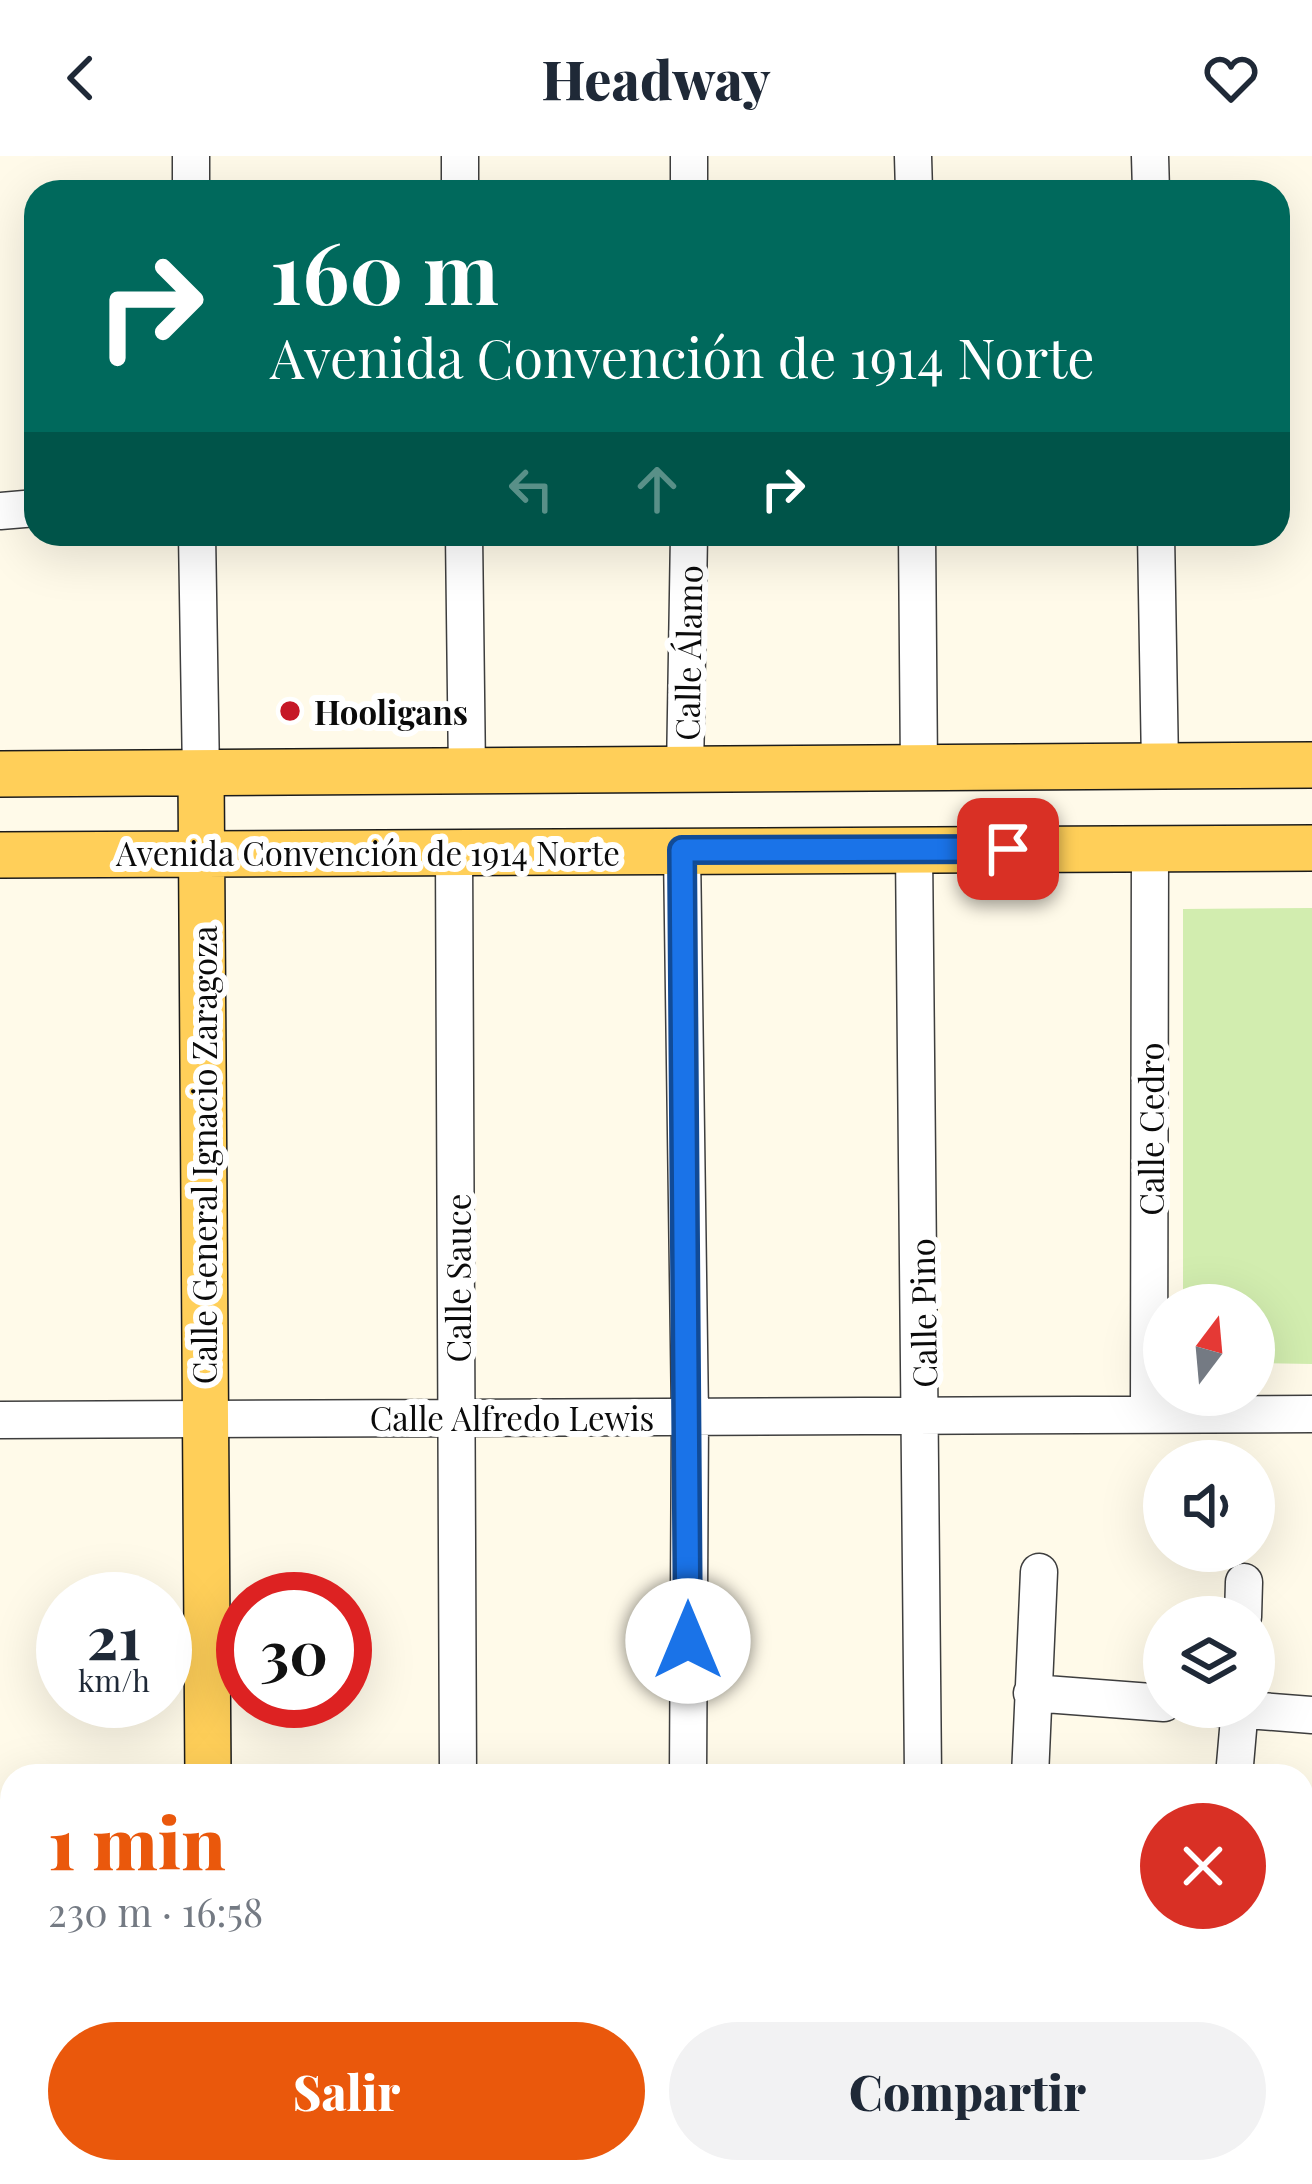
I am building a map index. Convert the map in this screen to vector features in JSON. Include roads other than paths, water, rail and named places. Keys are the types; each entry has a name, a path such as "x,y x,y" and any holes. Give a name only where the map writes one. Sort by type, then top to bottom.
{"main road":[{"path":"0,773 1312,765"},
{"name":"Calle General Ignacio Zaragoza","path":"201,774 208,1764"},
{"name":"Avenida Convención de 1914 Norte","path":"0,855 1312,848"}],"street":[{"name":"Calle General Ignacio Zaragoza","path":"197,546 201,774"},
{"path":"464,546 467,773"},
{"name":"Calle Álamo","path":"685,772 689,546"},
{"path":"917,546 919,770"},
{"path":"1156,546 1160,765"},
{"name":"Calle Cedro","path":"1149,1284 1150,847"},
{"path":"682,850 690,1416 688,1764"},
{"name":"Calle Pino","path":"914,850 923,1764"},
{"name":"Calle Sauce","path":"454,852 458,1764"},
{"name":"Calle Alfredo Lewis","path":"0,1420 1143,1412"},
{"name":"Calle Alfredo Lewis","path":"1275,1414 1312,1414"},
{"path":"1030,1764 1039,1572"},
{"path":"1032,1693 1143,1701"},
{"path":"1275,1712 1312,1715"},
{"path":"1230,1728 1233,1764"}],"place":[{"name":"Hooligans","path":"290,711"}]}
